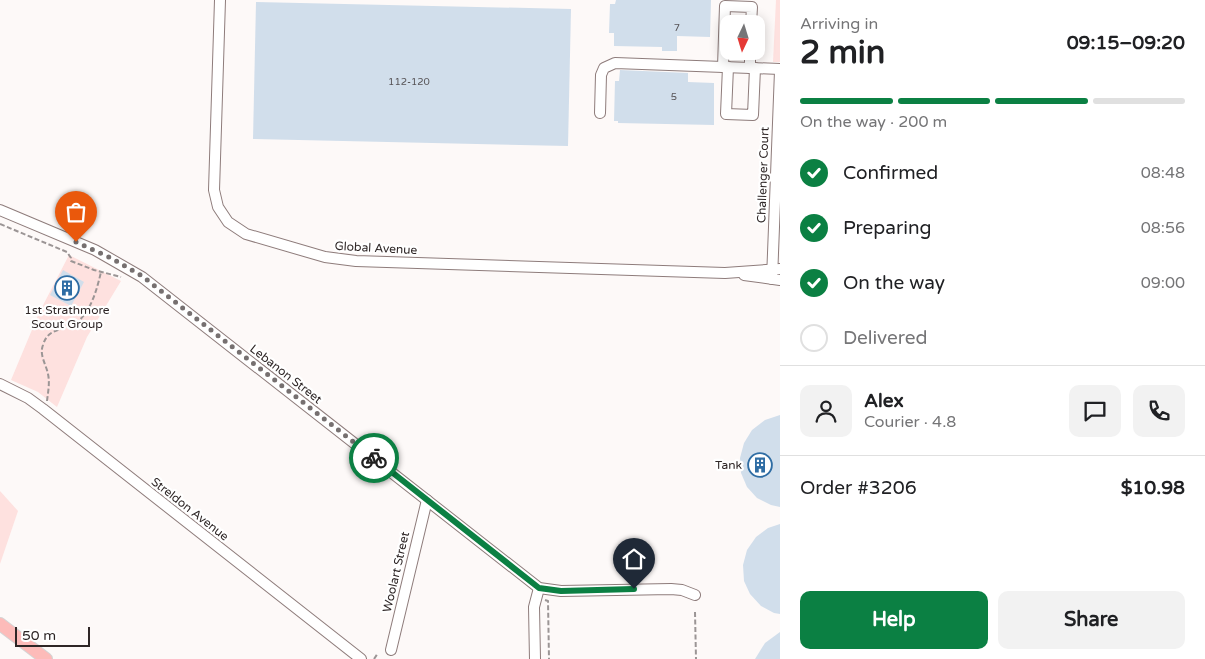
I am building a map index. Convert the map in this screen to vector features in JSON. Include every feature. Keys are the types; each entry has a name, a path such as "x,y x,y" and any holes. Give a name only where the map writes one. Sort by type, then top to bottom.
{"main road":[{"path":"0,624 46,659"}],"street":[{"name":"Global Avenue","path":"220,0 214,190 218,207 228,222 246,234 325,257 356,261 776,274"},
{"path":"725,15 725,6 752,7 752,15"},
{"path":"725,60 726,114 753,115 751,60"},
{"path":"600,113 601,75 607,65 615,62 780,70"},
{"name":"Challenger Court","path":"776,274 780,70"},
{"name":"Lebanon Street","path":"0,210 95,250 142,276 427,500 538,592"},
{"name":"Streldon Avenue","path":"0,384 28,398 361,659"},
{"name":"Woolart Street","path":"391,650 427,500"},
{"path":"535,659 534,607 538,592 671,589 682,590 694,596"}],"path":[{"path":"0,224 67,252 71,261 101,272 128,278"},
{"path":"46,401 49,386 48,375 42,356 42,346 46,337 53,330 74,324 83,316 97,288 101,272"},
{"path":"538,592 548,601 549,659"},
{"path":"695,612 696,659"},
{"path":"374,659 378,653"}],"shaded area":[{"path":"776,0 780,0 780,62 773,62"},
{"path":"69,255 121,281 87,337 57,407 38,392 11,380 39,313"},
{"path":"0,491 18,511 0,564"}],"building":[{"path":"616,0 711,0 710,37 677,36 677,51 662,51 662,47 614,46 614,33 609,33 610,4 615,4"},
{"path":"256,2 571,9 568,146 253,139"},
{"path":"620,70 688,73 688,82 714,83 714,125 618,123 618,121 614,121 615,81 619,81"},
{"name":"1st Strathmore Scout Group","path":"63,270 84,282 71,306 50,295"},
{"name":"Tank","path":"780,415 780,507 757,498 747,487 741,473 740,458 744,443 752,430 765,420"},
{"path":"780,524 780,614 761,606 750,594 744,581 743,565 747,550 756,537 768,528"},
{"path":"780,632 780,659 755,659 765,643"}],"way so far":[{"path":"76,242 111,258 142,276 374,458"}],"place":[{"name":"1st Strathmore Scout Group","path":"67,288"},
{"name":"Tank","path":"760,465"}],"route":[{"path":"374,458 539,588 561,591 634,589"}]}
